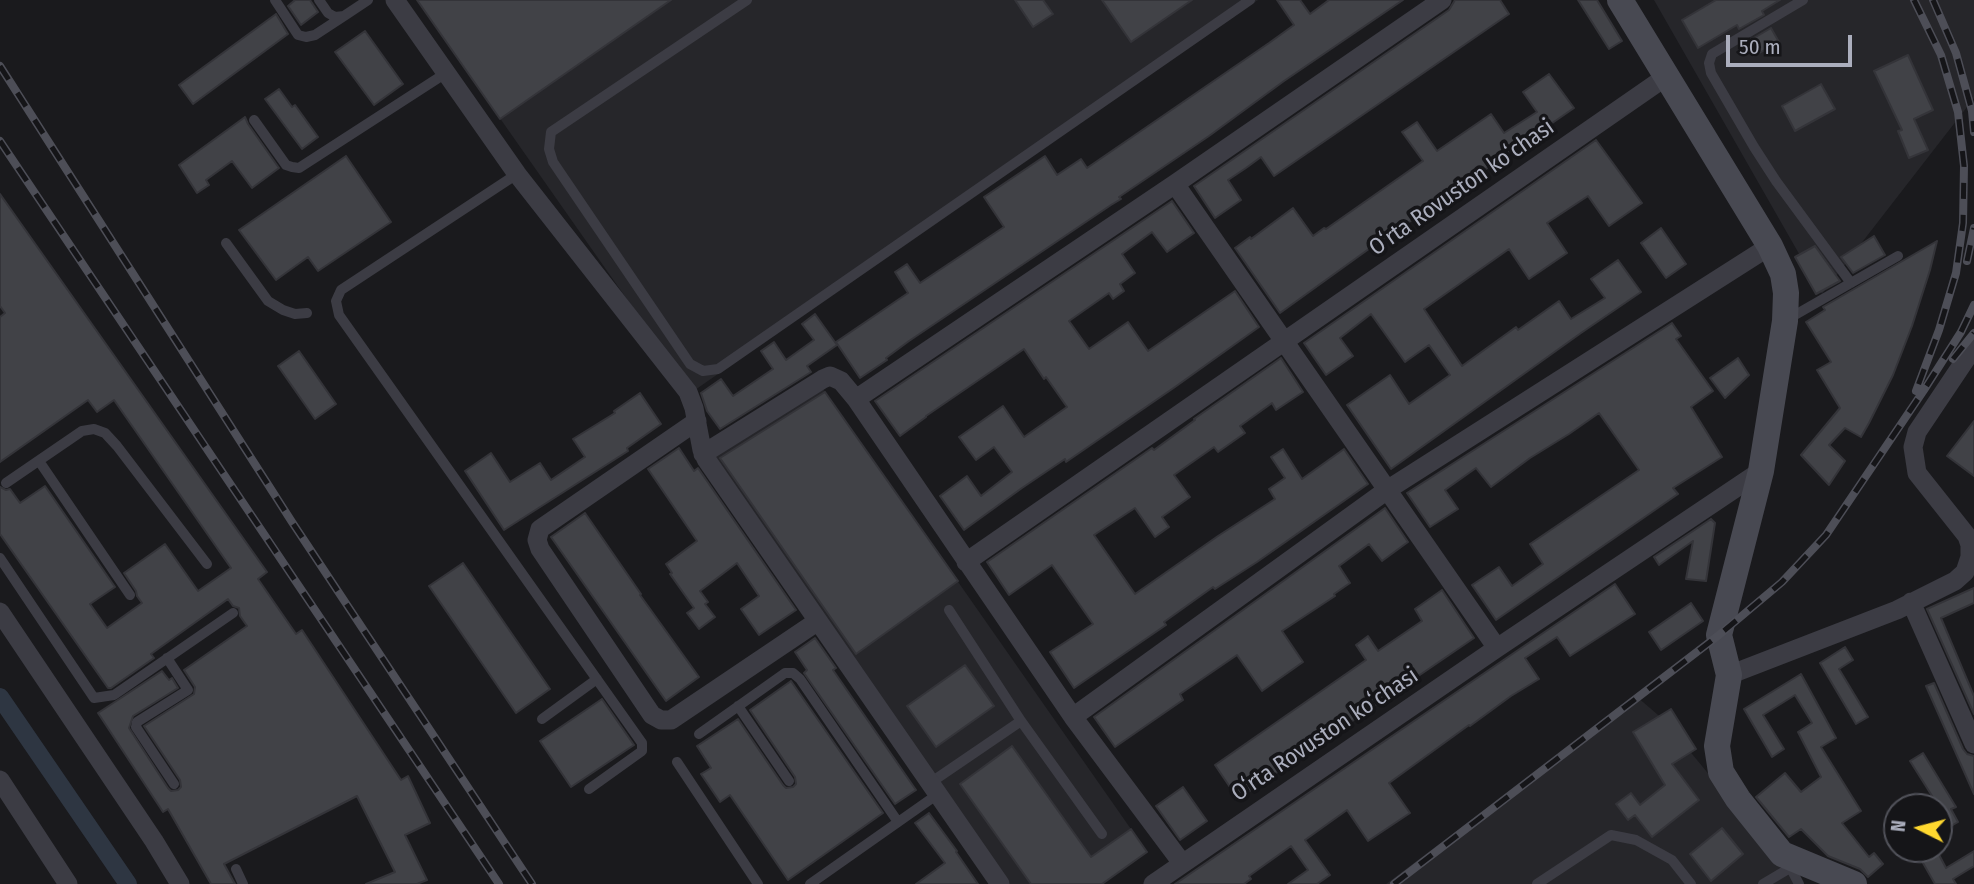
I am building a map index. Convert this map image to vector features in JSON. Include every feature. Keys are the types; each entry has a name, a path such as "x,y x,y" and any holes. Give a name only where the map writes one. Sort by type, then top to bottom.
{"street":[{"path":"395,0 517,174 688,392 703,454 1000,884"},
{"path":"856,399 1442,0"},
{"path":"1620,0 1770,246 1783,274 1786,293 1785,321 1761,471 1719,635 1729,675 1717,746 1721,772 1738,799 1786,861 1854,884"},
{"name":"Oʻrta Rovuston koʻchasi","path":"966,562 1667,76"},
{"path":"1175,184 1497,648"},
{"path":"1073,717 1387,490 1770,246"},
{"path":"1729,675 1911,602 1955,581 1965,572 1972,556 1967,536 1916,473 1913,447 1917,432 1974,347"},
{"path":"703,454 830,376 841,381 856,399 1073,717 1182,863"},
{"path":"697,421 540,529 537,540 540,549 652,715 661,720 671,720 818,621"},
{"name":"Oʻrta Rovuston koʻchasi","path":"1153,884 1761,471"},
{"path":"1911,602 1974,744"},
{"path":"0,612 180,884"},
{"path":"0,780 68,884"}],"lane":[{"path":"275,0 298,35 306,37 314,35 368,0"},
{"path":"319,0 328,13 335,17 344,16"},
{"path":"747,0 551,132 549,149 553,162 690,364 703,371 718,369 1250,0"},
{"path":"1803,0 1712,54 1709,62 1711,73 1761,159 1851,283"},
{"path":"254,120 286,164 299,168 446,73"},
{"path":"517,174 341,290 336,301 340,315 642,743 642,751 589,789"},
{"path":"226,243 268,301 295,314 307,313"},
{"path":"1785,321 1898,256"},
{"path":"6,483 82,431 94,429 105,433 207,564"},
{"path":"39,461 130,594"},
{"path":"0,558 94,698 114,695 233,613"},
{"path":"949,610 1021,721 1102,834"},
{"path":"167,658 188,690 137,722 136,727 174,784"},
{"path":"699,734 785,673 793,673 800,679 898,822"},
{"path":"541,719 597,679"},
{"path":"738,706 789,781"},
{"path":"810,884 898,822 934,788 1021,721"},
{"path":"677,762 758,884"},
{"path":"1536,884 1611,835 1636,840 1671,860 1691,884"},
{"path":"1763,884 1786,861 1799,884"},
{"path":"236,870 243,884"}],"shaded area":[{"path":"417,0 1258,0 692,392"},
{"path":"1654,0 1974,0 1974,98 1822,294"},
{"path":"819,383 1147,852 1102,884 1009,884 712,458"},
{"path":"1636,696 1665,721 1799,884 1386,884"}],"building":[{"path":"295,0 310,0 318,12 301,25 288,6"},
{"path":"417,0 671,0 500,119"},
{"path":"1015,0 1043,0 1053,14 1033,27"},
{"path":"1102,0 1192,0 1131,42"},
{"path":"1277,0 1300,0 1310,14 1329,0 1403,0 1119,197 1121,199 909,341 860,378 836,342 908,293 895,272 907,264 920,283 1004,227 984,197 1045,156 1057,175 1081,159 1087,168 1269,43 1294,25"},
{"path":"1455,0 1500,0 1509,14 1274,176 1261,157 1228,180 1241,200 1215,218 1194,186 1449,10"},
{"path":"1578,0 1597,0 1622,41 1609,49"},
{"path":"1716,0 1780,0 1762,11 1764,15 1739,29 1737,25 1698,48 1682,20"},
{"path":"276,14 288,34 193,104 179,85"},
{"path":"1771,28 1779,42 1754,56 1747,42"},
{"path":"365,31 403,84 374,105 335,52"},
{"path":"1908,55 1933,110 1914,119 1928,150 1909,158 1898,131 1902,130 1874,71"},
{"path":"1549,74 1574,108 1398,228 1280,313 1235,248 1293,208 1313,236 1326,229 1423,161 1402,132 1417,122 1437,151 1491,114 1504,133 1537,112 1523,92"},
{"path":"1821,84 1835,109 1795,131 1782,106"},
{"path":"279,89 292,107 295,105 318,137 302,149 265,99"},
{"path":"245,117 279,168 252,188 232,161 206,180 209,185 197,193 179,165"},
{"path":"1596,140 1642,203 1609,226 1588,196 1547,223 1567,253 1529,279 1509,249 1424,309 1462,366 1516,327 1518,330 1559,301 1571,319 1605,298 1591,279 1618,260 1641,292 1391,469 1347,405 1390,375 1409,404 1450,375 1429,345 1405,362 1371,314 1340,338 1353,356 1326,375 1304,343"},
{"path":"346,156 391,222 318,271 308,257 276,280 239,230"},
{"path":"0,194 267,572 258,579 296,634 302,630 401,780 408,776 430,823 405,835 427,880 417,884 366,884 395,872 357,796 224,864 235,884 211,884 168,809 163,812 98,713 162,671 169,680 172,678 178,688 133,716 129,728 168,788 171,791 178,790 181,787 180,780 144,726 194,694 195,687 184,670 247,626 240,616 239,608 233,606 228,599 151,654 154,658 108,688 0,534 0,487 10,489 20,503 45,486 115,587 90,604 107,628 142,603 124,573 165,544 198,591 231,568 114,400 97,412 88,400 0,462 0,317 5,313 0,306"},
{"path":"1172,201 1194,233 1167,252 1152,232 1122,254 1135,273 1120,284 1124,291 1113,299 1109,293 1069,321 1089,349 1128,322 1148,351 1235,291 1259,327 964,530 940,496 967,476 981,496 1012,472 994,447 976,460 959,437 1003,406 1024,437 1067,407 1024,349 900,436 875,401"},
{"path":"1661,228 1686,264 1666,278 1641,243"},
{"path":"1874,236 1885,255 1853,273 1841,257"},
{"path":"1937,241 1912,326 1893,375 1869,423 1861,437 1845,428 1829,445 1845,461 1829,485 1801,455 1840,408 1817,370 1831,362 1806,322 1825,310 1823,307"},
{"path":"1815,246 1840,281 1816,294 1795,257"},
{"path":"815,314 837,345 807,366 811,372 720,429 707,411 701,393 721,379 733,396 773,369 761,351 774,342 786,360 814,340 802,324"},
{"path":"1672,323 1681,336 1676,339 1713,391 1691,407 1722,457 1673,488 1678,494 1496,620 1472,585 1499,567 1512,586 1543,564 1530,544 1639,470 1599,413 1491,487 1476,468 1445,490 1458,509 1430,527 1407,493"},
{"path":"299,351 336,404 315,419 278,366"},
{"path":"1281,358 1303,392 1276,410 1272,403 1240,426 1245,433 1218,452 1214,447 1174,475 1190,497 1162,517 1169,527 1155,537 1135,508 1094,535 1135,594 1275,499 1269,489 1285,478 1271,457 1283,449 1302,479 1344,449 1368,484 1257,562 1215,589 1213,587 1164,622 1166,625 1074,688 1050,652 1093,624 1052,565 1009,595 987,562 1152,448 1154,450"},
{"path":"1738,358 1749,375 1725,398 1710,378"},
{"path":"825,392 958,581 856,654 720,458"},
{"path":"640,393 661,424 627,448 628,451 504,530 465,471 491,453 510,482 540,463 551,480 585,457 573,439 615,413 614,411"},
{"path":"1974,421 1974,476 1947,456"},
{"path":"679,448 694,471 698,468 796,610 759,635 741,609 759,596 737,563 700,591 708,602 705,604 715,617 699,629 687,613 694,608 670,574 672,573 666,564 697,541 648,469"},
{"path":"1385,508 1408,542 1382,561 1369,544 1339,566 1350,583 1282,631 1303,662 1262,691 1237,655 1180,694 1183,700 1115,747 1094,717"},
{"path":"585,513 699,677 666,701 551,537"},
{"path":"1711,519 1715,523 1706,581 1686,579 1693,541 1659,565 1654,557"},
{"path":"463,563 550,689 516,713 429,586"},
{"path":"1615,584 1635,614 1570,656 1557,637 1525,658 1539,679 1389,783 1410,813 1368,841 1347,810 1305,840 1330,875 1317,884 1288,884 1308,870 1291,846 1249,876 1251,879 1244,884 1175,884"},
{"path":"1974,588 1974,603 1941,618 1974,696 1974,714 1927,609"},
{"path":"1442,590 1474,638 1238,799 1215,765 1366,660 1356,645 1368,636 1378,651 1422,621 1415,609"},
{"path":"1691,603 1703,621 1661,650 1649,632"},
{"path":"815,638 836,668 833,670 916,790 895,804 804,673 807,670 795,652"},
{"path":"1845,647 1853,660 1839,669 1868,717 1856,724 1820,663"},
{"path":"965,665 994,706 936,747 907,706"},
{"path":"1801,674 1836,738 1821,747 1861,811 1842,823 1869,857 1874,853 1883,864 1868,877 1860,869 1828,856 1801,829 1789,837 1756,797 1785,773 1801,792 1821,777 1798,732 1812,723 1795,695 1763,715 1784,749 1772,757 1744,709"},
{"path":"791,681 883,813 788,880 730,795 720,802 701,774 711,768 697,746 738,719 783,785 786,788 793,787 796,784 795,777 750,710"},
{"path":"1934,683 1963,749 1974,756 1974,794 1926,686"},
{"path":"602,699 634,745 571,787 540,741"},
{"path":"1671,709 1696,749 1672,764 1699,800 1652,837 1635,815 1628,820 1616,804 1631,793 1640,805 1665,785 1633,732"},
{"path":"1012,746 1091,857 1131,829 1147,852 1102,884 1031,884 960,784"},
{"path":"1923,753 1947,793 1930,793 1910,761"},
{"path":"1183,787 1207,821 1180,840 1156,806"},
{"path":"929,813 978,884 916,884 945,863 915,823"},
{"path":"1722,828 1743,854 1711,881 1690,854"},
{"path":"1974,851 1974,866 1953,879 1956,884 1935,884 1923,863 1943,863 1946,868"}],"waterway":[{"path":"0,697 128,884"}],"railway":[{"path":"1914,0 1941,55 1958,112 1964,166 1963,223 1956,273 1939,330 1916,391"},
{"path":"1933,0 1956,53 1972,111 1974,132"},
{"path":"0,66 292,522 532,884"},
{"path":"0,141 499,884"},
{"path":"1967,261 1974,228"},
{"path":"1394,884 1719,635 1782,582 1826,535 1924,390 1961,332 1974,305"},
{"path":"1953,359 1974,333"}]}
